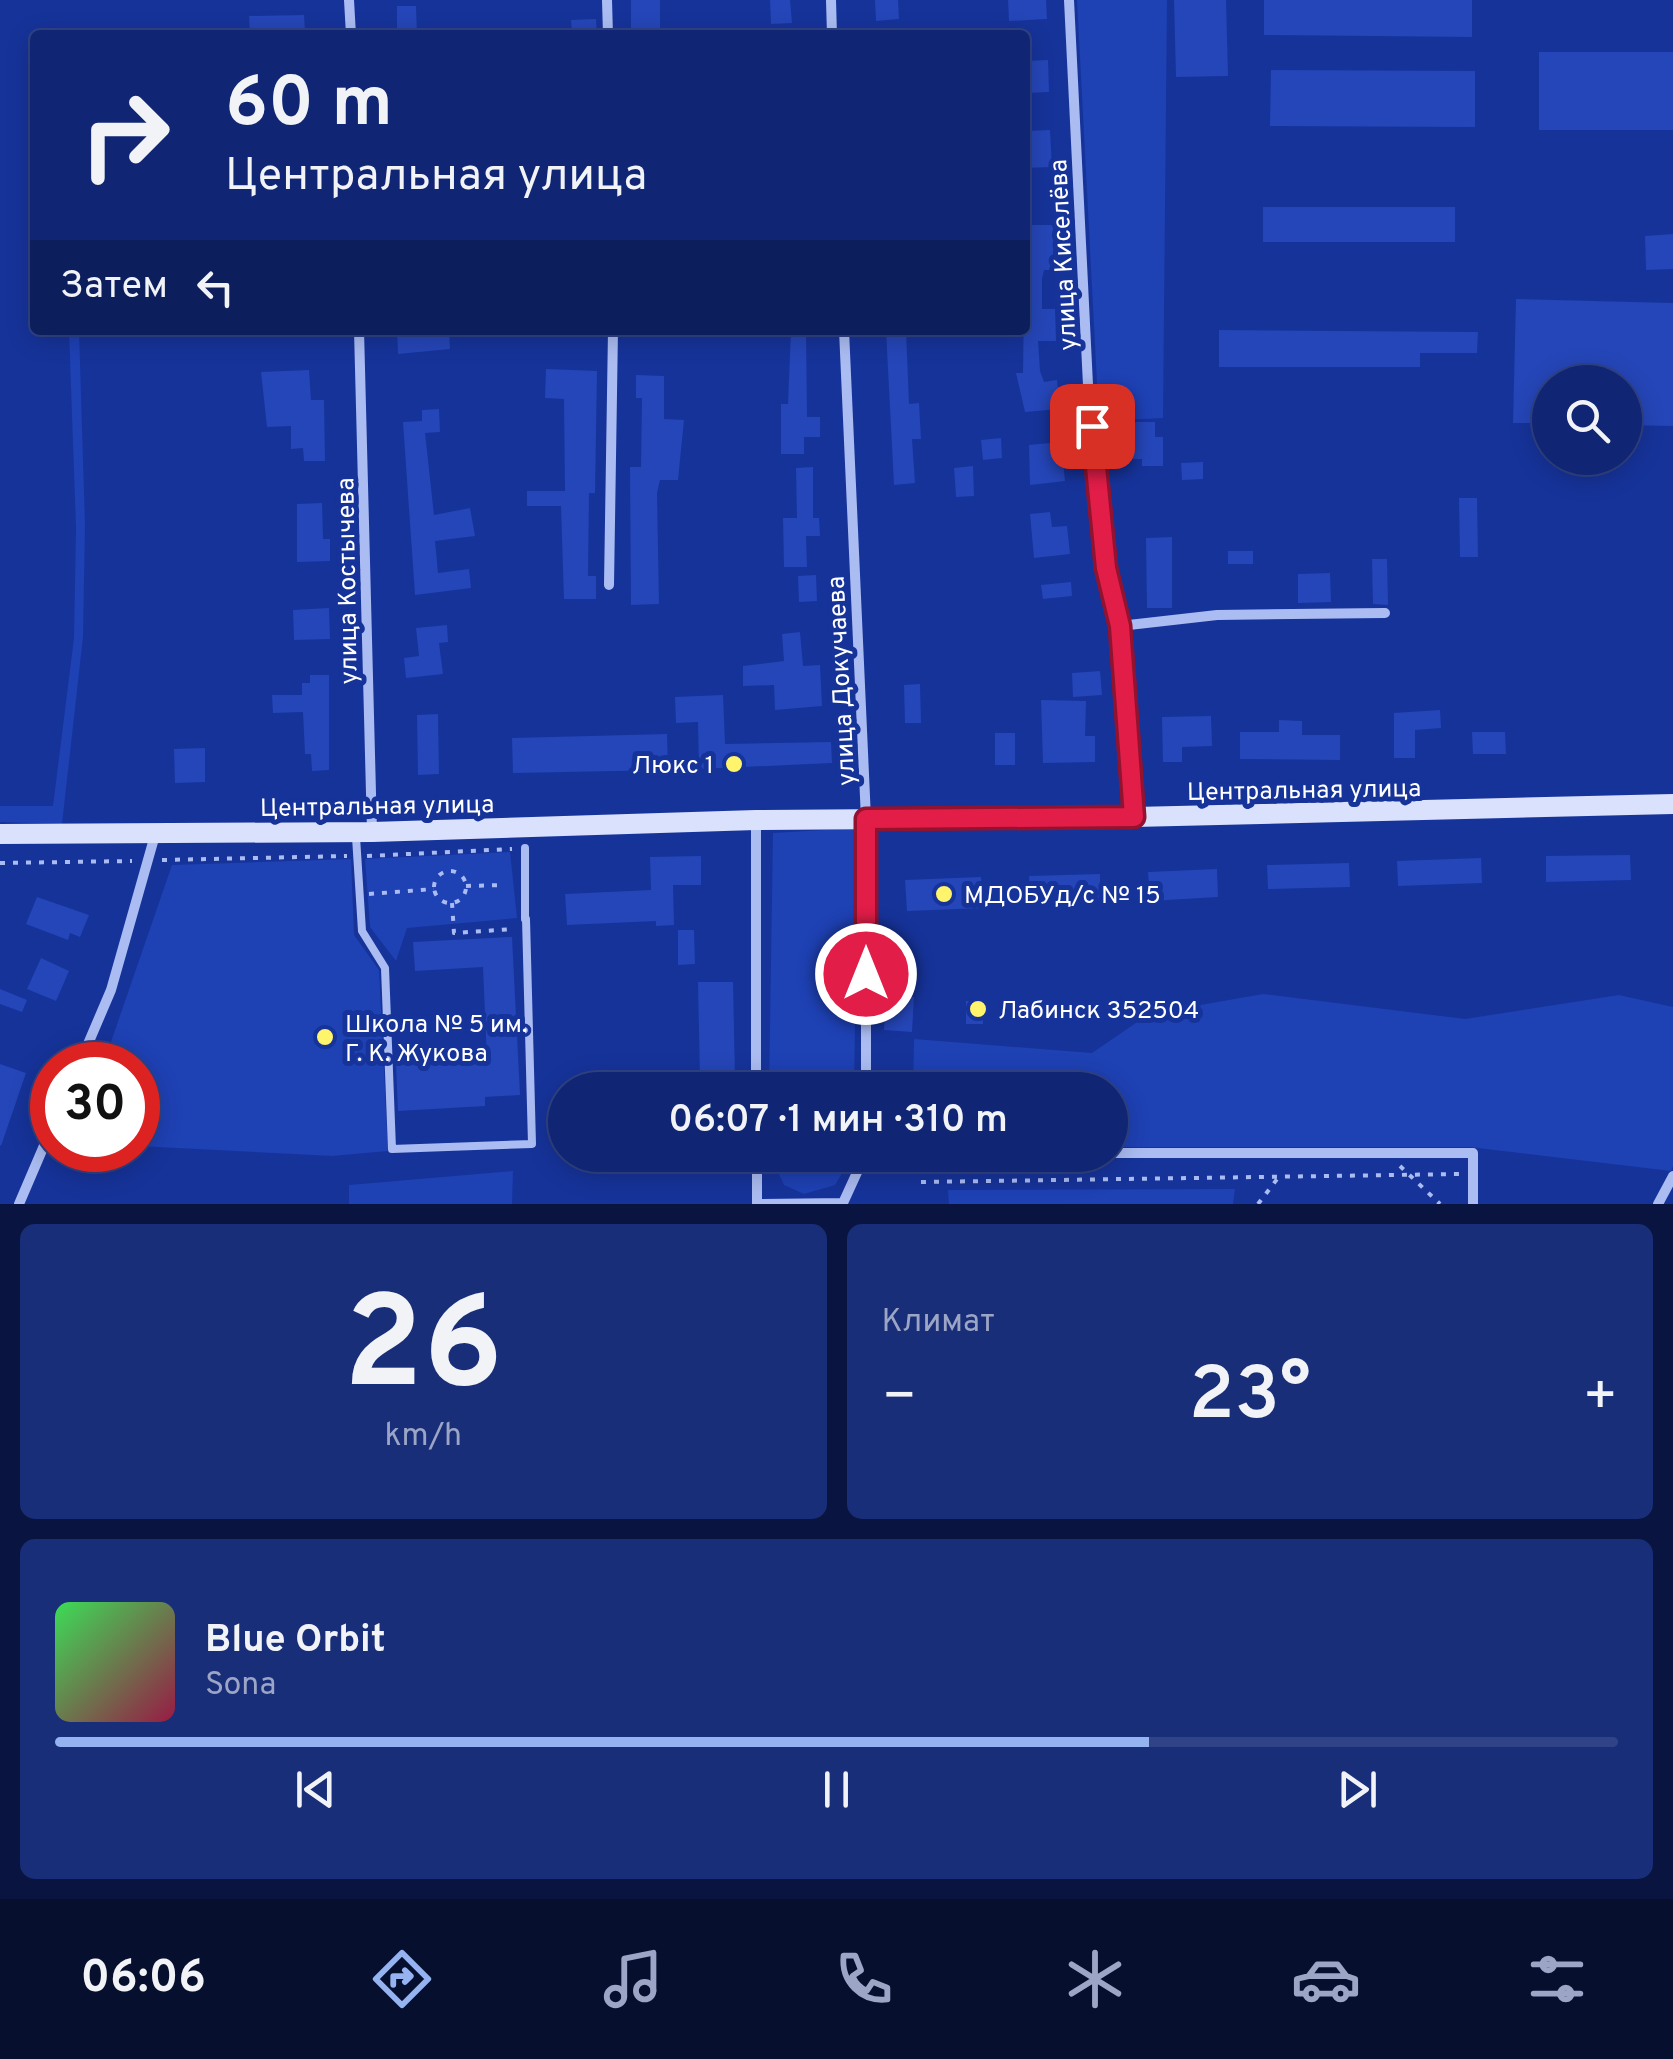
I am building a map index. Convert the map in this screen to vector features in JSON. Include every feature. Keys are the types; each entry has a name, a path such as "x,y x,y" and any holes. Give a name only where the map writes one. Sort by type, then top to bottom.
{"street":[{"path":"349,0 350,30"},
{"path":"607,0 608,30"},
{"path":"831,0 832,30"},
{"name":"улица Киселёва","path":"1069,0 1088,385 1106,568 1120,626 1134,817"},
{"name":"улица Костычева","path":"360,335 364,832"},
{"path":"608,585 612,335"},
{"name":"улица Докучаева","path":"844,335 866,819 866,1072"},
{"path":"1120,626 1217,615 1385,613"},
{"name":"Центральная улица","path":"0,834 364,832 756,820 1134,817 1673,804"},
{"path":"756,820 756,1072"},
{"path":"89,1042 111,990 155,835"},
{"path":"1128,1153 1473,1153 1473,1204"},
{"path":"20,1204 33,1172"},
{"path":"756,1172 757,1204 843,1203 857,1172"},
{"path":"1658,1204 1673,1176"}],"lane":[{"path":"364,832 357,856 362,931 386,968 392,1150 532,1144 525,848"}],"path":[{"path":"0,863 357,856 525,848"},
{"path":"434,889 440,875 449,871 462,876 466,886 463,896 452,903"},
{"path":"466,886 502,885"},
{"path":"434,889 439,898 452,903"},
{"path":"360,895 434,889"},
{"path":"452,903 454,932 525,922"},
{"path":"1392,1153 1406,1174 1440,1204"},
{"path":"1258,1204 1280,1174"},
{"path":"920,1182 1473,1174"}],"shaded area":[{"path":"1077,0 1167,0 1163,418 1099,421"},
{"path":"69,335 79,335 85,525 83,637 62,824 0,822 0,806 53,806 74,638 76,528"},
{"path":"858,828 854,1072 769,1072 773,833"},
{"path":"510,852 517,918 407,928 396,961 370,927 365,859"},
{"path":"351,859 354,935 379,970 388,1151 332,1156 160,1147 160,1042 111,1042 172,865"},
{"path":"1263,994 1465,1019 1619,995 1673,1007 1673,1166 1671,1171 1470,1147 1128,1147 1128,1072 913,1072 914,1039 1092,1053 1149,1014"},
{"path":"513,1171 512,1204 349,1204 349,1185"},
{"path":"778,1172 843,1172 835,1185 804,1194 784,1185"},
{"path":"1235,1189 1233,1204 949,1204 948,1190"}],"building":[{"path":"631,0 660,0 660,30 631,30"},
{"path":"770,0 790,0 792,23 771,24"},
{"path":"875,0 898,0 899,19 876,21"},
{"path":"1008,0 1046,0 1047,19 1009,21"},
{"path":"1174,0 1226,0 1228,76 1176,77"},
{"path":"1264,0 1472,0 1472,37 1264,35"},
{"path":"397,6 416,6 417,30 397,30"},
{"path":"304,15 305,30 250,30 249,16"},
{"path":"596,19 597,30 572,30 571,20"},
{"path":"1539,52 1673,52 1673,130 1539,130"},
{"path":"1048,60 1049,92 1030,93 1030,61"},
{"path":"1271,70 1475,71 1475,127 1270,126"},
{"path":"1050,130 1052,167 1030,168 1030,131"},
{"path":"1263,207 1455,207 1455,242 1263,242"},
{"path":"1030,225 1053,225 1054,270 1044,270 1042,309 1055,309 1056,341 1038,341 1040,371 1044,382 1057,380 1060,409 1025,412 1016,373 1023,373 1024,335 1030,335"},
{"path":"1673,234 1673,269 1646,270 1645,236"},
{"path":"1516,299 1673,303 1673,426 1642,425 1642,365 1532,365 1532,423 1513,423"},
{"path":"1219,330 1478,332 1477,353 1420,353 1420,367 1219,367"},
{"path":"397,335 449,335 450,349 398,354"},
{"path":"791,335 806,335 807,417 820,417 820,437 804,437 804,454 781,454 781,404 788,404"},
{"path":"886,335 906,335 909,404 919,403 921,439 912,439 915,483 894,485"},
{"path":"546,369 597,371 595,493 589,493 588,576 596,576 596,599 564,599 561,506 527,506 527,491 565,491 564,399 545,398"},
{"path":"309,370 311,400 324,400 325,461 304,461 303,448 291,449 291,426 267,427 261,372"},
{"path":"636,375 664,376 664,419 684,420 678,480 660,480 657,493 659,604 631,605 630,467 641,467 642,398 636,398"},
{"path":"439,409 440,432 425,433 434,515 470,508 475,536 435,541 438,573 469,569 471,588 415,595 403,422 422,421 422,410"},
{"path":"1133,422 1155,422 1155,437 1163,437 1163,466 1142,466 1142,459 1133,459"},
{"path":"1001,438 1002,458 983,460 981,440"},
{"path":"1050,443 1051,453 1062,452 1065,481 1030,485 1029,445"},
{"path":"1203,462 1203,479 1182,480 1181,463"},
{"path":"973,466 974,496 956,497 954,468"},
{"path":"813,467 813,518 819,518 820,536 806,536 807,567 784,567 783,518 797,518 796,468"},
{"path":"1459,498 1477,498 1478,557 1460,557"},
{"path":"322,503 323,539 330,539 330,561 297,562 297,504"},
{"path":"1050,512 1052,527 1067,526 1070,554 1034,558 1030,514"},
{"path":"1172,537 1172,608 1147,608 1146,538"},
{"path":"1228,551 1253,551 1253,564 1228,564"},
{"path":"1372,559 1387,559 1388,605 1373,604"},
{"path":"1330,573 1331,602 1298,603 1298,574"},
{"path":"816,575 817,601 799,602 798,576"},
{"path":"1071,582 1072,596 1043,599 1041,585"},
{"path":"329,608 330,639 294,640 293,610"},
{"path":"447,625 448,642 439,643 443,674 406,678 404,658 419,656 416,628"},
{"path":"800,632 803,666 820,665 822,706 775,710 774,685 743,686 743,666 784,661 782,634"},
{"path":"1100,671 1102,695 1073,697 1072,673"},
{"path":"310,675 329,675 329,770 312,771 311,754 305,754 303,712 273,713 272,695 302,695 302,683 310,683"},
{"path":"920,684 921,723 905,723 904,685"},
{"path":"723,695 725,744 831,742 832,763 699,769 698,722 676,723 675,697"},
{"path":"1041,700 1086,701 1085,736 1095,736 1095,762 1043,763"},
{"path":"1440,710 1441,728 1415,730 1415,758 1394,758 1394,713"},
{"path":"438,714 439,774 418,775 417,715"},
{"path":"1211,716 1212,746 1182,747 1182,762 1163,762 1162,717"},
{"path":"1279,720 1302,721 1302,735 1340,735 1340,760 1240,759 1240,732 1279,732"},
{"path":"1472,732 1505,732 1506,754 1473,754"},
{"path":"995,733 1015,733 1015,765 995,765"},
{"path":"667,734 668,770 513,773 512,738"},
{"path":"205,748 205,782 175,783 174,749"},
{"path":"1630,855 1631,880 1546,882 1546,856"},
{"path":"701,856 701,885 673,885 674,925 656,926 656,921 567,925 565,894 651,890 650,857"},
{"path":"1481,858 1482,883 1398,886 1397,861"},
{"path":"1349,863 1350,887 1268,889 1267,865"},
{"path":"1217,869 1218,897 1150,901 1148,872"},
{"path":"1100,874 1100,901 1030,904 1029,876"},
{"name":"МДОБУд/с № 15","path":"981,877 983,908 907,911 905,880"},
{"path":"37,897 89,915 80,937 70,933 68,940 26,924"},
{"path":"678,930 694,930 695,964 678,965"},
{"path":"512,937 520,1095 485,1097 485,1106 398,1111 396,1064 487,1060 483,967 415,971 413,942"},
{"path":"41,958 69,971 56,1001 27,989"},
{"path":"698,982 733,982 735,1072 700,1072"},
{"path":"0,989 27,1000 22,1012 0,1004"},
{"path":"886,996 914,997 912,1032 884,1030"},
{"path":"966,1001 983,1001 983,1024 966,1024"},
{"path":"0,1064 26,1073 1,1146 0,1145"}],"place":[{"name":"Люкс 1","path":"734,764"},
{"name":"МДОБУд/с № 15","path":"944,894"},
{"name":"Лабинск 352504","path":"978,1009"},
{"name":"Школа № 5 им. Г. К. Жукова","path":"325,1037"}],"route":[{"path":"866,974 866,819 1134,817 1120,626 1106,568 1092,426"}]}
